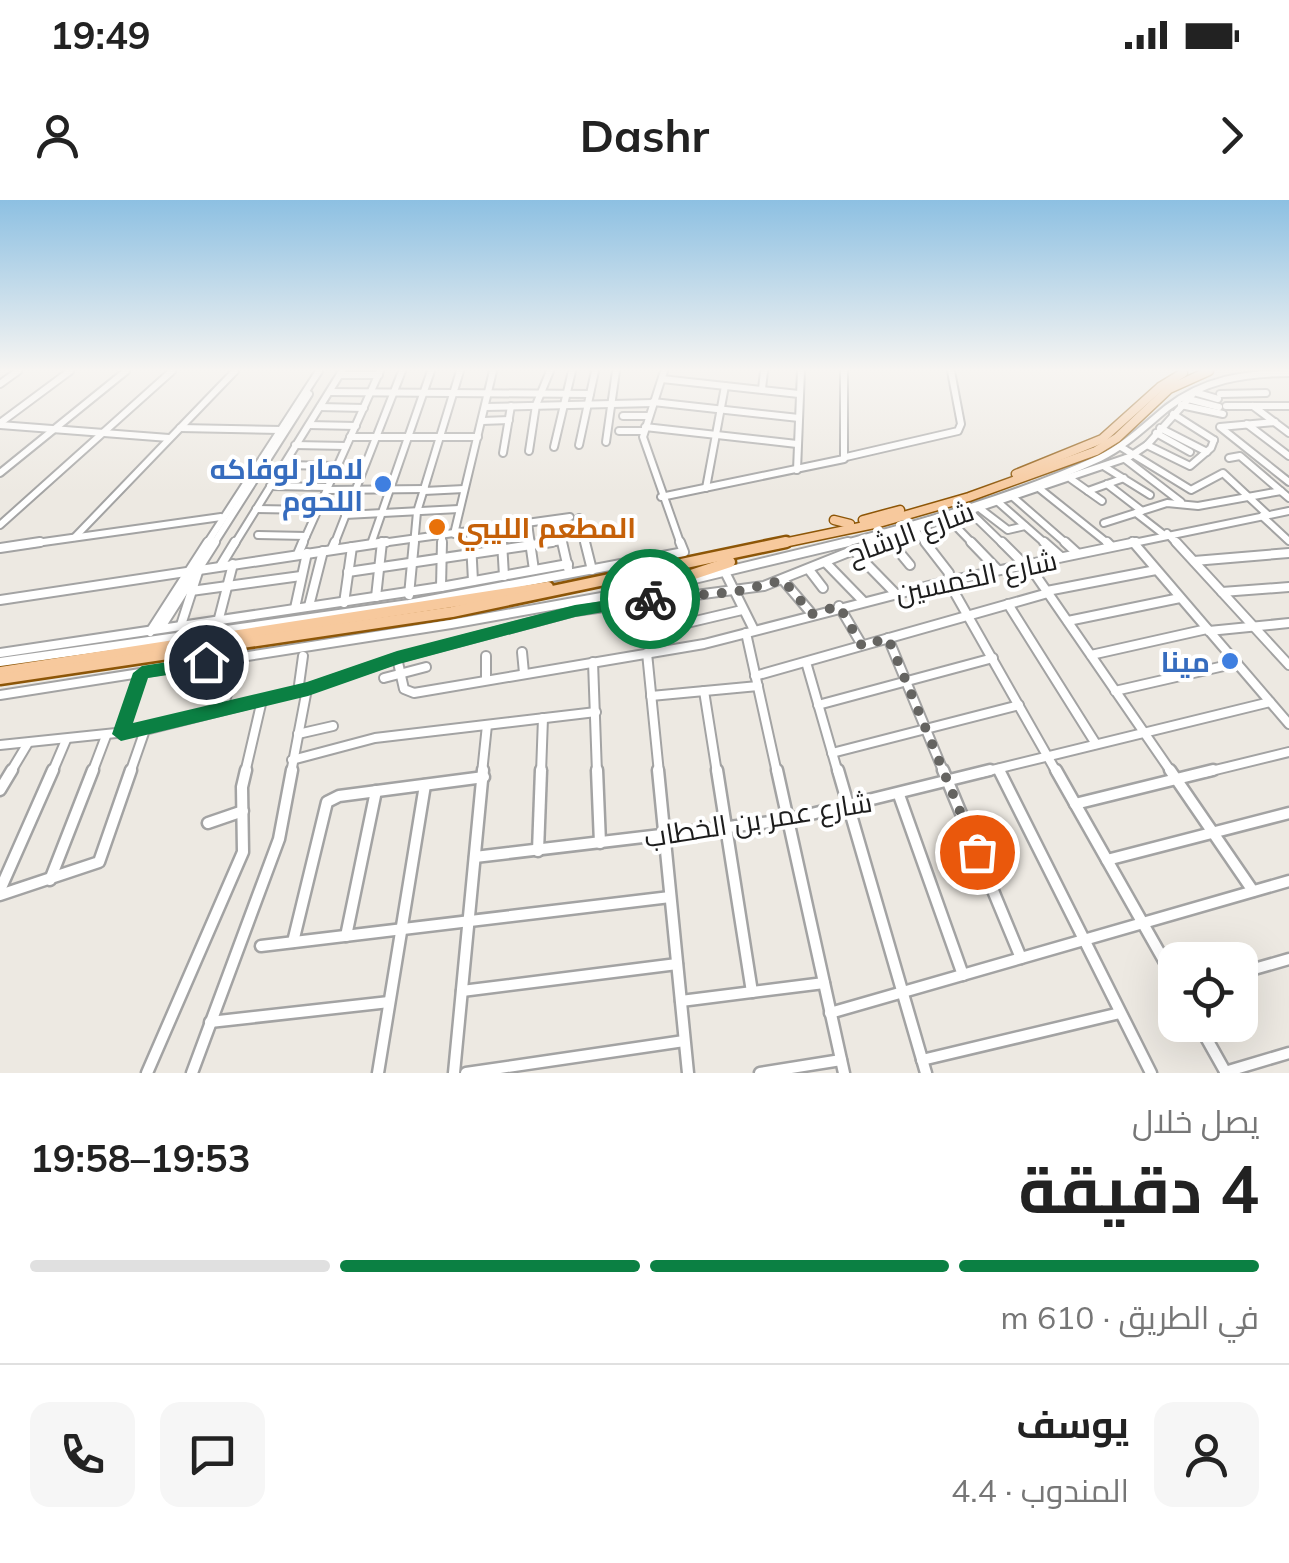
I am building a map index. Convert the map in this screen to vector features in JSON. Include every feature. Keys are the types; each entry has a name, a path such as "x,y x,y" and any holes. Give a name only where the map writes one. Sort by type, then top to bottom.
{"main road":[{"path":"0,675 409,602 568,583 850,524 976,488 1088,447 1134,412"},
{"path":"0,675 452,612 746,553 939,506 1086,456 1118,438 1146,412"},
{"path":"834,520 850,524"},
{"path":"655,587 746,553"}],"street":[{"path":"0,472 75,412"},
{"path":"0,525 126,412"},
{"path":"75,537 195,412"},
{"path":"181,625 194,569 222,517 294,412"},
{"path":"221,565 317,412"},
{"path":"294,608 306,536 362,412"},
{"path":"310,606 328,550 386,412"},
{"path":"370,544 416,412"},
{"path":"409,602 412,538 447,412"},
{"path":"454,534 484,412"},
{"path":"502,454 510,412"},
{"path":"529,451 535,412"},
{"path":"554,448 562,412"},
{"path":"579,445 586,412"},
{"path":"606,442 611,412"},
{"path":"0,662 409,602 684,552 661,498 644,429 650,412"},
{"path":"706,488 720,412"},
{"path":"744,412 799,418"},
{"path":"797,470 799,412"},
{"path":"845,412 846,456"},
{"path":"661,498 958,431 962,424 959,412"},
{"path":"0,695 239,658 725,572 896,527 1072,470 1121,447 1169,412"},
{"name":"شارع الرشاح","path":"0,745 146,730 594,607 735,592 783,580 913,528 1125,459 1147,445 1175,412"},
{"path":"1261,412 1289,432"},
{"path":"1173,414 1214,440"},
{"path":"623,416 648,416"},
{"path":"482,421 508,420"},
{"path":"1274,422 1220,428 1289,482"},
{"path":"0,424 170,438"},
{"path":"1246,424 1289,456"},
{"path":"309,425 356,426"},
{"path":"179,428 282,430"},
{"path":"618,431 644,429 798,444"},
{"path":"149,640 282,430"},
{"path":"1158,430 1190,452"},
{"path":"1158,430 1207,452"},
{"path":"1192,442 1200,434 1214,440"},
{"path":"350,437 478,437"},
{"path":"1147,445 1192,466 1214,440"},
{"path":"296,445 346,446"},
{"path":"1121,447 1194,490 1218,472 1248,496 1289,541"},
{"path":"1229,458 1240,456 1289,498"},
{"path":"1125,459 1181,502 1196,506 1280,490"},
{"path":"284,464 337,466"},
{"path":"1105,467 1150,496"},
{"path":"1088,491 1124,478"},
{"path":"1071,479 1102,501"},
{"path":"1107,484 1165,533 1289,664"},
{"path":"270,486 464,489"},
{"path":"1040,489 1112,546"},
{"path":"1013,497 1078,554"},
{"path":"996,501 1061,557"},
{"path":"1104,523 1181,502"},
{"path":"978,506 1008,530 1025,526"},
{"path":"256,509 317,510"},
{"path":"345,516 458,509"},
{"path":"968,510 1026,564 1048,592 1252,891"},
{"name":"شارع الخمسين","path":"400,674 404,689 410,694 650,653 750,632 948,581 1289,510"},
{"path":"0,548 222,517"},
{"path":"946,517 998,570"},
{"path":"0,600 382,542 575,518 592,570"},
{"path":"558,519 569,574"},
{"path":"528,523 534,570"},
{"path":"500,527 504,576"},
{"path":"913,528 947,570 948,581 1158,950"},
{"path":"470,532 473,581"},
{"path":"949,536 962,532"},
{"path":"258,535 306,536"},
{"path":"441,587 442,536"},
{"path":"886,538 910,565"},
{"path":"348,572 562,541"},
{"path":"1132,541 1289,724"},
{"path":"376,596 382,542"},
{"path":"342,612 352,547"},
{"path":"854,551 896,594"},
{"path":"1193,561 1289,553"},
{"path":"215,631 233,564"},
{"path":"0,653 376,596 409,602 441,587 568,564"},
{"path":"827,564 842,582 860,578"},
{"path":"878,574 891,569"},
{"path":"650,696 756,681 806,662 1048,592 1156,570"},
{"path":"810,571 823,588"},
{"path":"725,572 750,632 756,681 842,1067 763,1073"},
{"path":"191,591 301,576"},
{"path":"783,580 812,614"},
{"path":"848,582 863,601"},
{"path":"1222,592 1289,586"},
{"path":"1068,621 1180,598"},
{"path":"647,600 659,629"},
{"path":"611,604 626,632"},
{"path":"1008,604 1096,744"},
{"path":"839,606 862,646"},
{"path":"688,1073 647,635 742,610"},
{"path":"1090,654 1208,630 1289,624"},
{"path":"888,638 1021,958"},
{"path":"522,652 524,673"},
{"path":"192,1073 279,839 298,734 303,656"},
{"path":"486,656 486,679"},
{"path":"222,710 239,658"},
{"path":"397,658 400,674"},
{"path":"818,705 993,658"},
{"path":"593,662 600,843"},
{"path":"806,662 924,1066 1120,1014"},
{"path":"1116,691 1237,664"},
{"path":"384,678 426,667"},
{"path":"121,734 142,673"},
{"path":"704,691 752,992"},
{"path":"148,1073 243,852 244,776 262,700"},
{"name":"شارع عمر بن الخطاب","path":"475,857 727,828 849,808 1270,702"},
{"path":"832,753 1019,705"},
{"path":"292,760 375,738 596,712"},
{"path":"538,850 543,718"},
{"path":"454,1073 487,725"},
{"path":"298,734 333,726"},
{"path":"0,893 87,868 104,856 146,730"},
{"path":"50,880 106,736"},
{"path":"0,893 66,740"},
{"path":"0,790 28,742"},
{"path":"1074,804 1289,752"},
{"path":"998,770 1151,1073"},
{"path":"293,942 324,808 339,796 484,777"},
{"path":"378,1073 425,785"},
{"path":"346,936 376,791"},
{"path":"899,795 963,975"},
{"path":"208,823 243,812"},
{"path":"1107,860 1289,813"},
{"path":"830,1013 1289,881"},
{"path":"261,946 670,897"},
{"path":"1258,968 1289,959"},
{"path":"462,991 677,964"},
{"path":"681,1001 824,983"},
{"path":"210,1022 389,1002"},
{"path":"466,1073 684,1041"},
{"path":"1209,1042 1225,1072 1289,1052"}],"way so far":[{"path":"650,599 735,592 783,580 812,614 839,606 862,646 888,638 977,852"}],"place":[{"name":"لامار لوفاكه اللحوم","path":"383,484"},
{"name":"المطعم الليبي","path":"437,527"},
{"name":"مينا","path":"1230,661"}],"route":[{"path":"206,662 142,673 121,734 308,689 397,658 575,611 650,599"}]}
